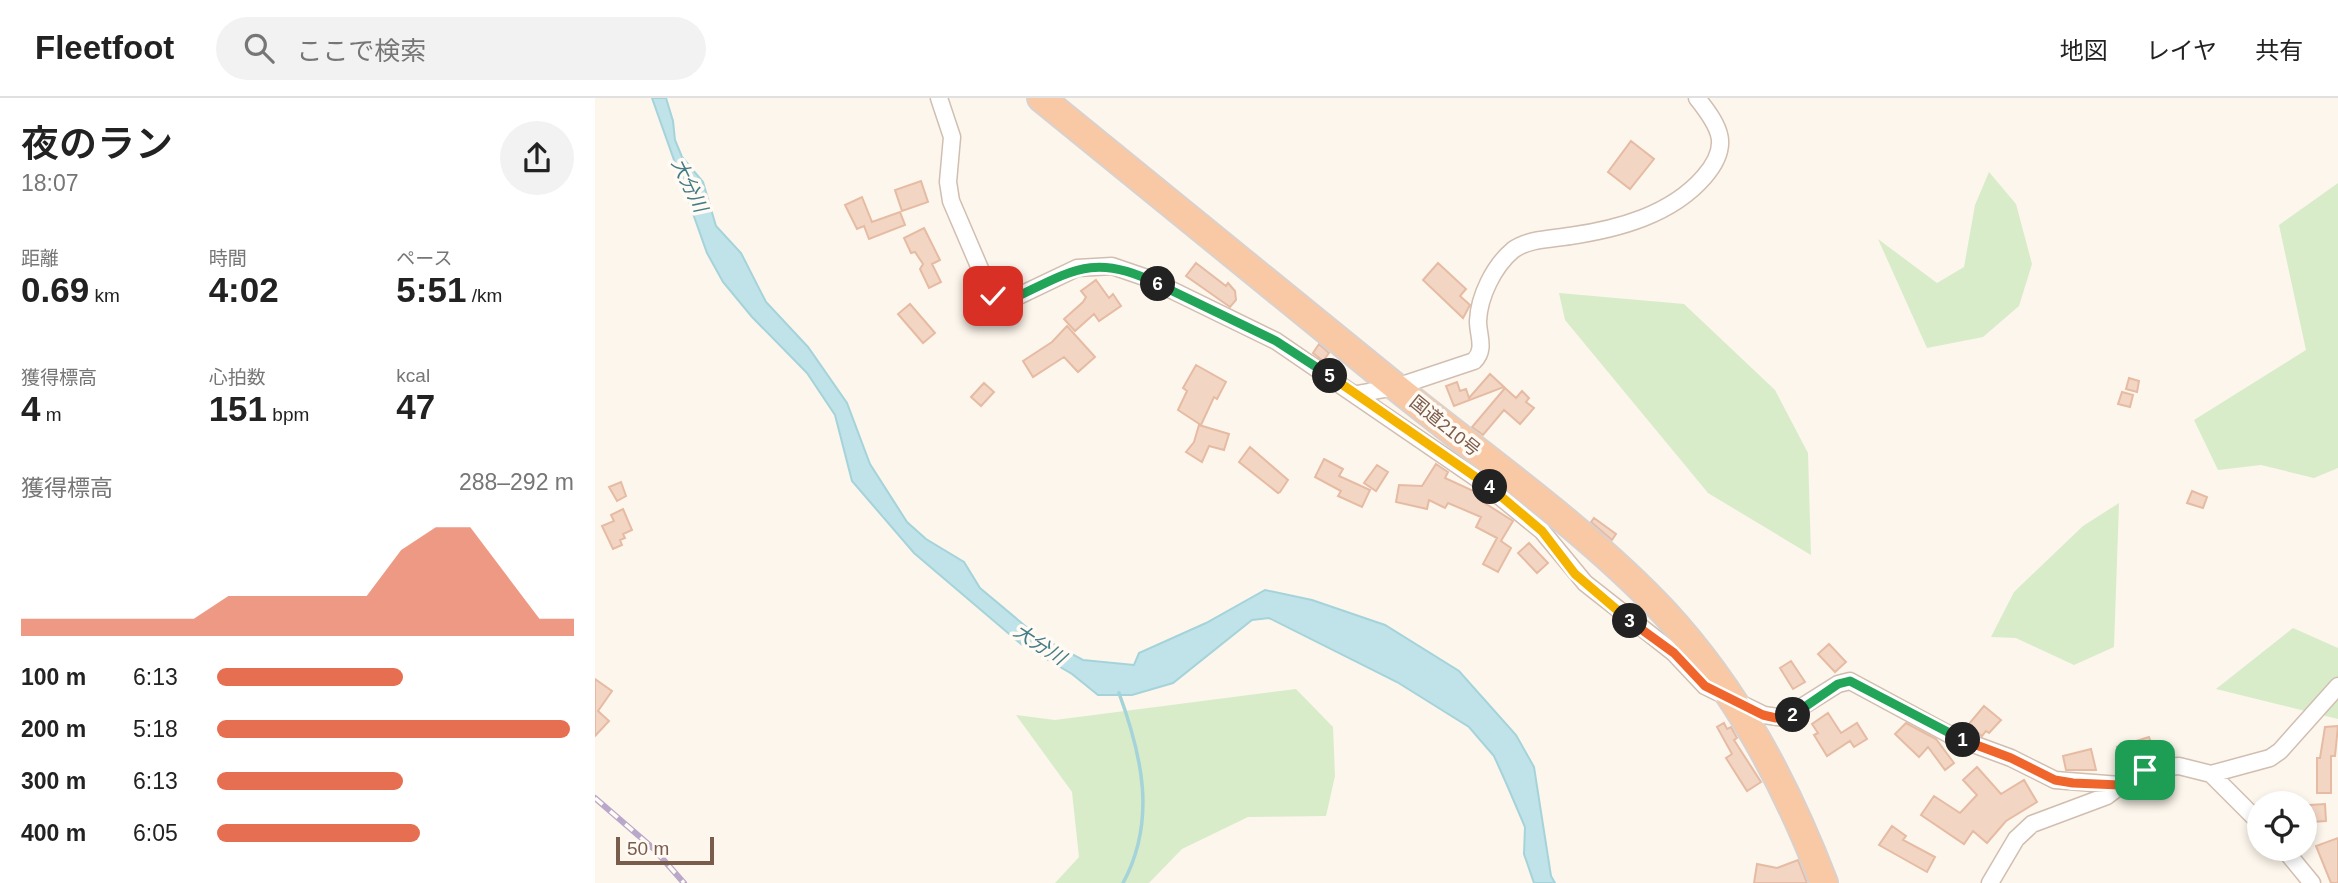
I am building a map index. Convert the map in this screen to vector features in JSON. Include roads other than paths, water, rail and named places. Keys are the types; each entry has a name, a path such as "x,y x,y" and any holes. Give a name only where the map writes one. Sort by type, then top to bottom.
{"highway":[{"name":"国道210号","path":"1041,98 1397,387 1645,593 1697,650 1735,702 1777,775 1824,883"}],"street":[{"path":"939,98 952,137 948,182 951,201 990,292 996,299 1010,300 1064,273 1086,266 1123,269 1276,341 1482,482 1532,522 1584,583 1674,653 1705,686 1735,702 1763,715 1784,718 1838,684 1850,681 1954,737 2011,758 2055,780 2120,785"},
{"path":"1357,394 1397,387 1469,365 1477,358 1481,345 1479,316 1488,286 1501,261 1520,246 1631,222 1664,210 1694,189 1719,160 1721,146 1718,132 1697,98"},
{"path":"2211,774 2270,758 2280,751 2338,686"},
{"path":"1990,883 2015,839 2032,824 2097,800 2145,770 2160,767 2192,768 2211,774 2247,810"},
{"path":"2294,861 2312,883"}],"water":[{"name":"大分川","path":"652,98 666,98 675,140 682,157 703,182 716,226 741,253 766,302 808,347 847,403 870,464 907,522 926,539 964,562 980,588 1036,635 1083,660 1134,665 1139,653 1206,623 1265,590 1312,600 1385,625 1459,671 1516,735 1534,767 1551,876 1555,883 1534,883 1524,854 1525,827 1494,756 1469,727 1397,682 1269,618 1252,620 1173,683 1132,695 1098,695 1072,674 1021,644 914,553 852,481 835,415 807,373 752,317 723,282 707,253"}],"waterway":[{"path":"1119,693 1139,764 1143,812 1134,859 1123,883"}],"railway":[{"path":"595,798 654,849 684,883"}]}
